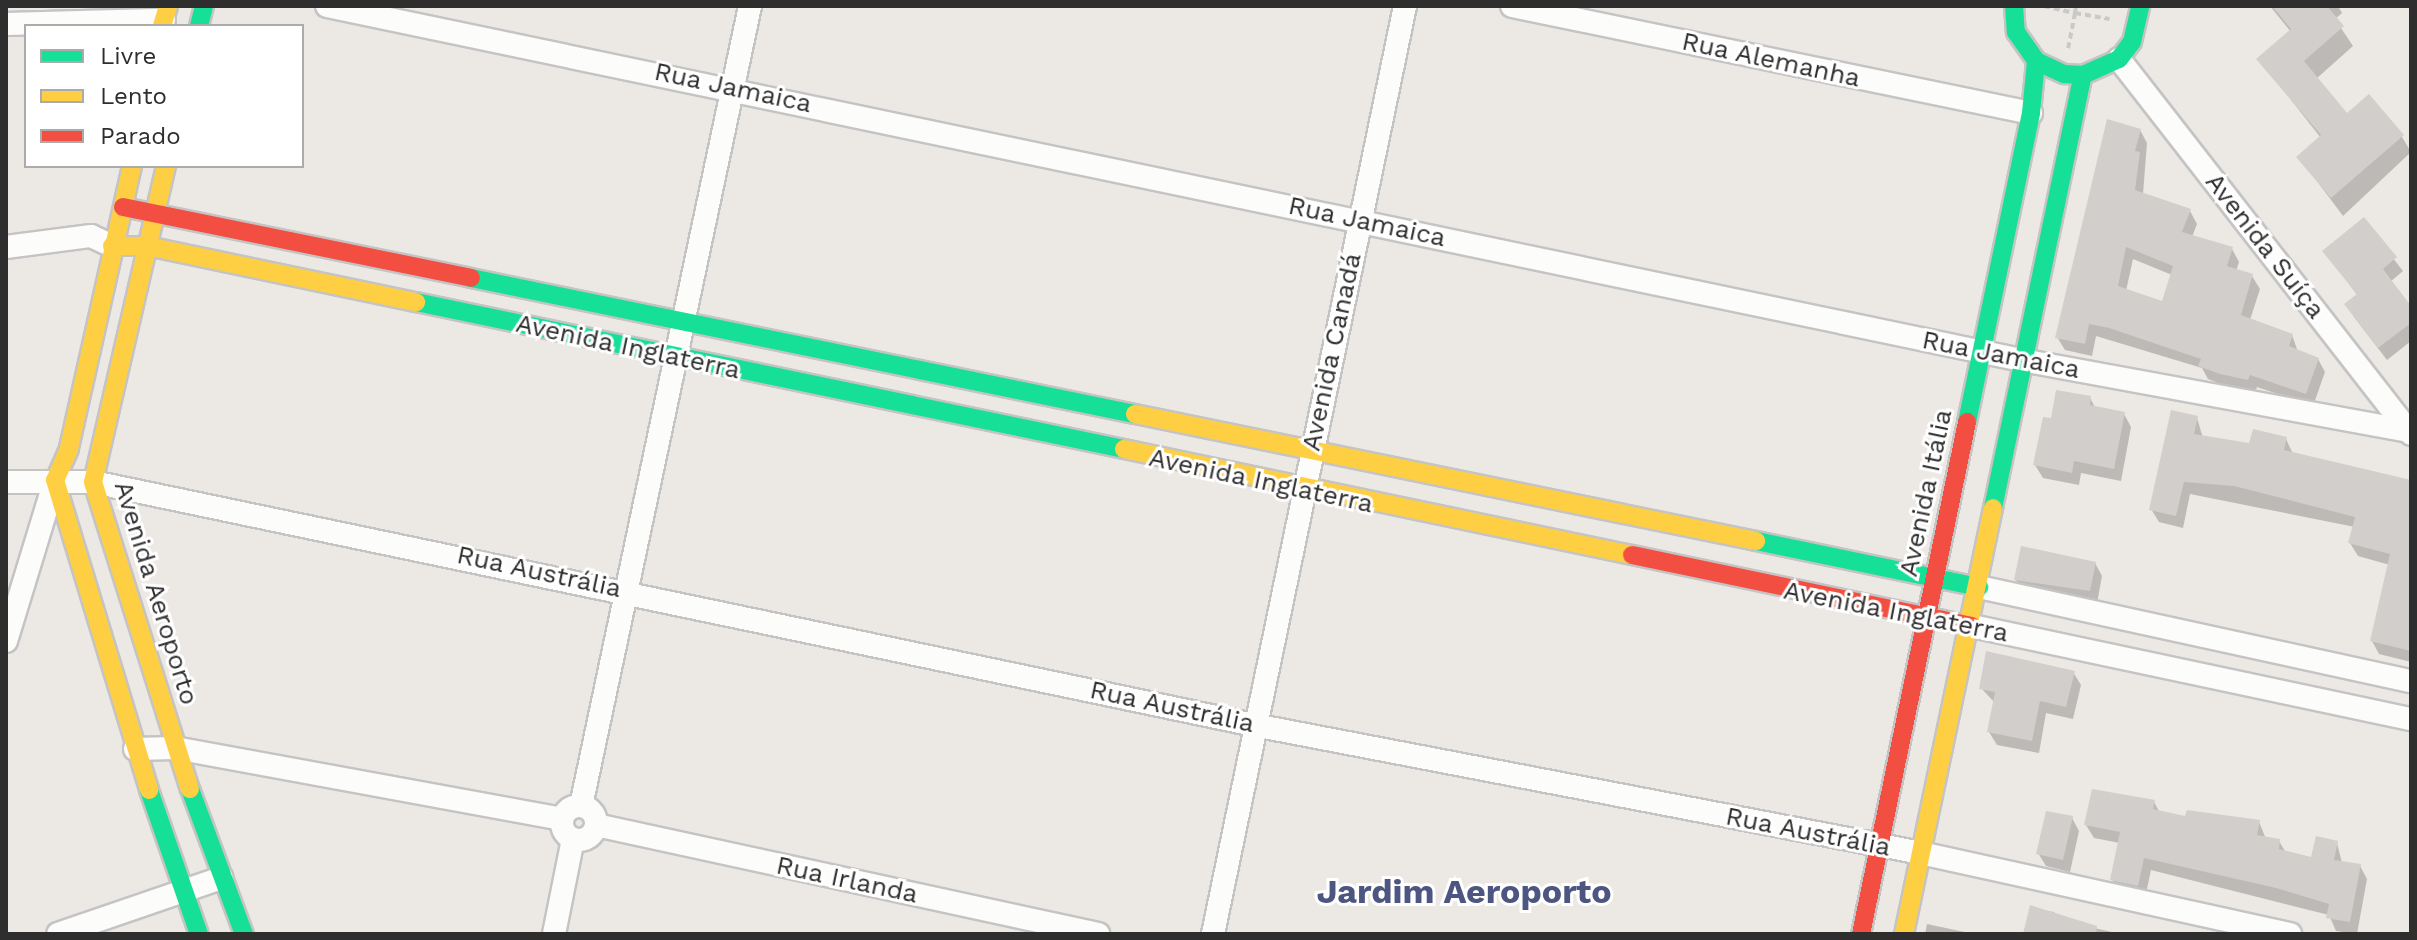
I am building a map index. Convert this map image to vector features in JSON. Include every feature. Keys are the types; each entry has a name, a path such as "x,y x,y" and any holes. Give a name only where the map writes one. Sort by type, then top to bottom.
{"street":[{"name":"Rua Jamaica","path":"327,6 733,87 2027,361 2410,432"},
{"path":"554,934 572,822 628,590 750,6"},
{"name":"Avenida Canadá","path":"1213,934 1310,450 1405,6"},
{"name":"Rua Alemanha","path":"1512,6 2031,113"},
{"path":"2014,6 2016,32 2036,61 2064,74 2083,75 2119,59 2140,14"},
{"path":"16,18 165,17"},
{"name":"Avenida Suíça","path":"2119,59 2410,432"},
{"name":"Avenida Itália","path":"1861,934 2031,113 2036,61"},
{"path":"1904,934 1972,626 2083,75"},
{"path":"6,641 55,480 69,449 132,168"},
{"name":"Avenida Aeroporto","path":"166,168 93,482 175,748 244,934"},
{"path":"91,236 123,207"},
{"name":"Avenida Inglaterra","path":"123,207 156,211 1935,577 2411,681"},
{"path":"6,247 91,236 112,246"},
{"name":"Avenida Inglaterra","path":"112,246 147,246 1303,490 2411,719"},
{"path":"55,480 135,749 199,934"},
{"name":"Rua Austrália","path":"6,482 93,482 628,590 1254,725 1921,853 2290,934"},
{"path":"135,749 175,748 572,822"},
{"name":"Rua Irlanda","path":"572,822 588,838 596,825 1098,934"},
{"path":"58,934 222,878"}],"path":[{"path":"2044,6 2075,13 2140,14"},
{"path":"2064,74 2076,6"}],"building":[{"path":"2272,6 2327,6 2344,26 2304,61 2347,113 2369,94 2404,135 2331,198 2296,157 2321,135 2256,59 2291,29"},
{"path":"2107,119 2141,129 2135,151 2140,152 2135,190 2191,209 2182,232 2233,247 2227,266 2253,274 2241,315 2293,334 2289,346 2319,358 2306,394 2250,375 2248,380 2220,374 2198,366 2201,359 2109,328 2089,324 2085,344 2055,338","holes":["2126,247 2173,266 2162,301 2118,286"]},
{"path":"2364,217 2397,257 2383,269 2411,306 2411,323 2378,348 2344,304 2357,294 2322,251"},
{"path":"2056,390 2091,396 2090,405 2125,412 2114,469 2074,461 2072,473 2033,465 2043,417 2051,418"},
{"path":"2171,410 2198,416 2194,434 2249,443 2253,429 2287,437 2284,450 2411,480 2411,651 2370,641 2390,554 2348,543 2355,517 2234,486 2184,482 2176,516 2149,510"},
{"path":"2021,546 2096,562 2090,591 2014,580"},
{"path":"1986,651 2075,671 2066,707 2040,701 2032,741 1987,732 1995,692 1979,689"},
{"path":"2092,789 2155,800 2153,809 2185,816 2187,810 2260,820 2257,835 2280,839 2279,849 2311,857 2316,836 2338,841 2334,860 2361,864 2350,922 2326,918 2329,904 2276,888 2144,858 2138,886 2110,880 2120,832 2084,825"},
{"path":"2046,811 2073,816 2063,860 2036,854"},
{"path":"2030,905 2097,926 2096,934 2023,934"}],"traffic: fast":[{"path":"200,24 204,6"},
{"path":"2014,6 2016,32 2036,61 2064,74 2083,75 2119,59 2132,42 2140,6"},
{"path":"1967,422 2031,113 2036,61"},
{"path":"1993,508 2083,75"},
{"path":"471,278 1135,414"},
{"path":"416,302 1124,449"},
{"path":"1756,541 1979,587"},
{"path":"190,789 244,934"},
{"path":"149,790 199,934"}],"traffic: slow":[{"path":"163,24 168,6"},
{"path":"132,168 69,449 55,480 149,790"},
{"path":"166,168 93,482 190,789"},
{"path":"112,246 147,246 416,302"},
{"path":"1135,414 1756,541"},
{"path":"1124,449 1632,555"},
{"path":"1904,934 1993,508"}],"traffic: jam":[{"path":"123,207 471,278"},
{"path":"1861,934 1967,422"},
{"path":"1632,555 1972,626"}],"district":[{"name":"Jardim Aeroporto","path":"1464,892"}]}
